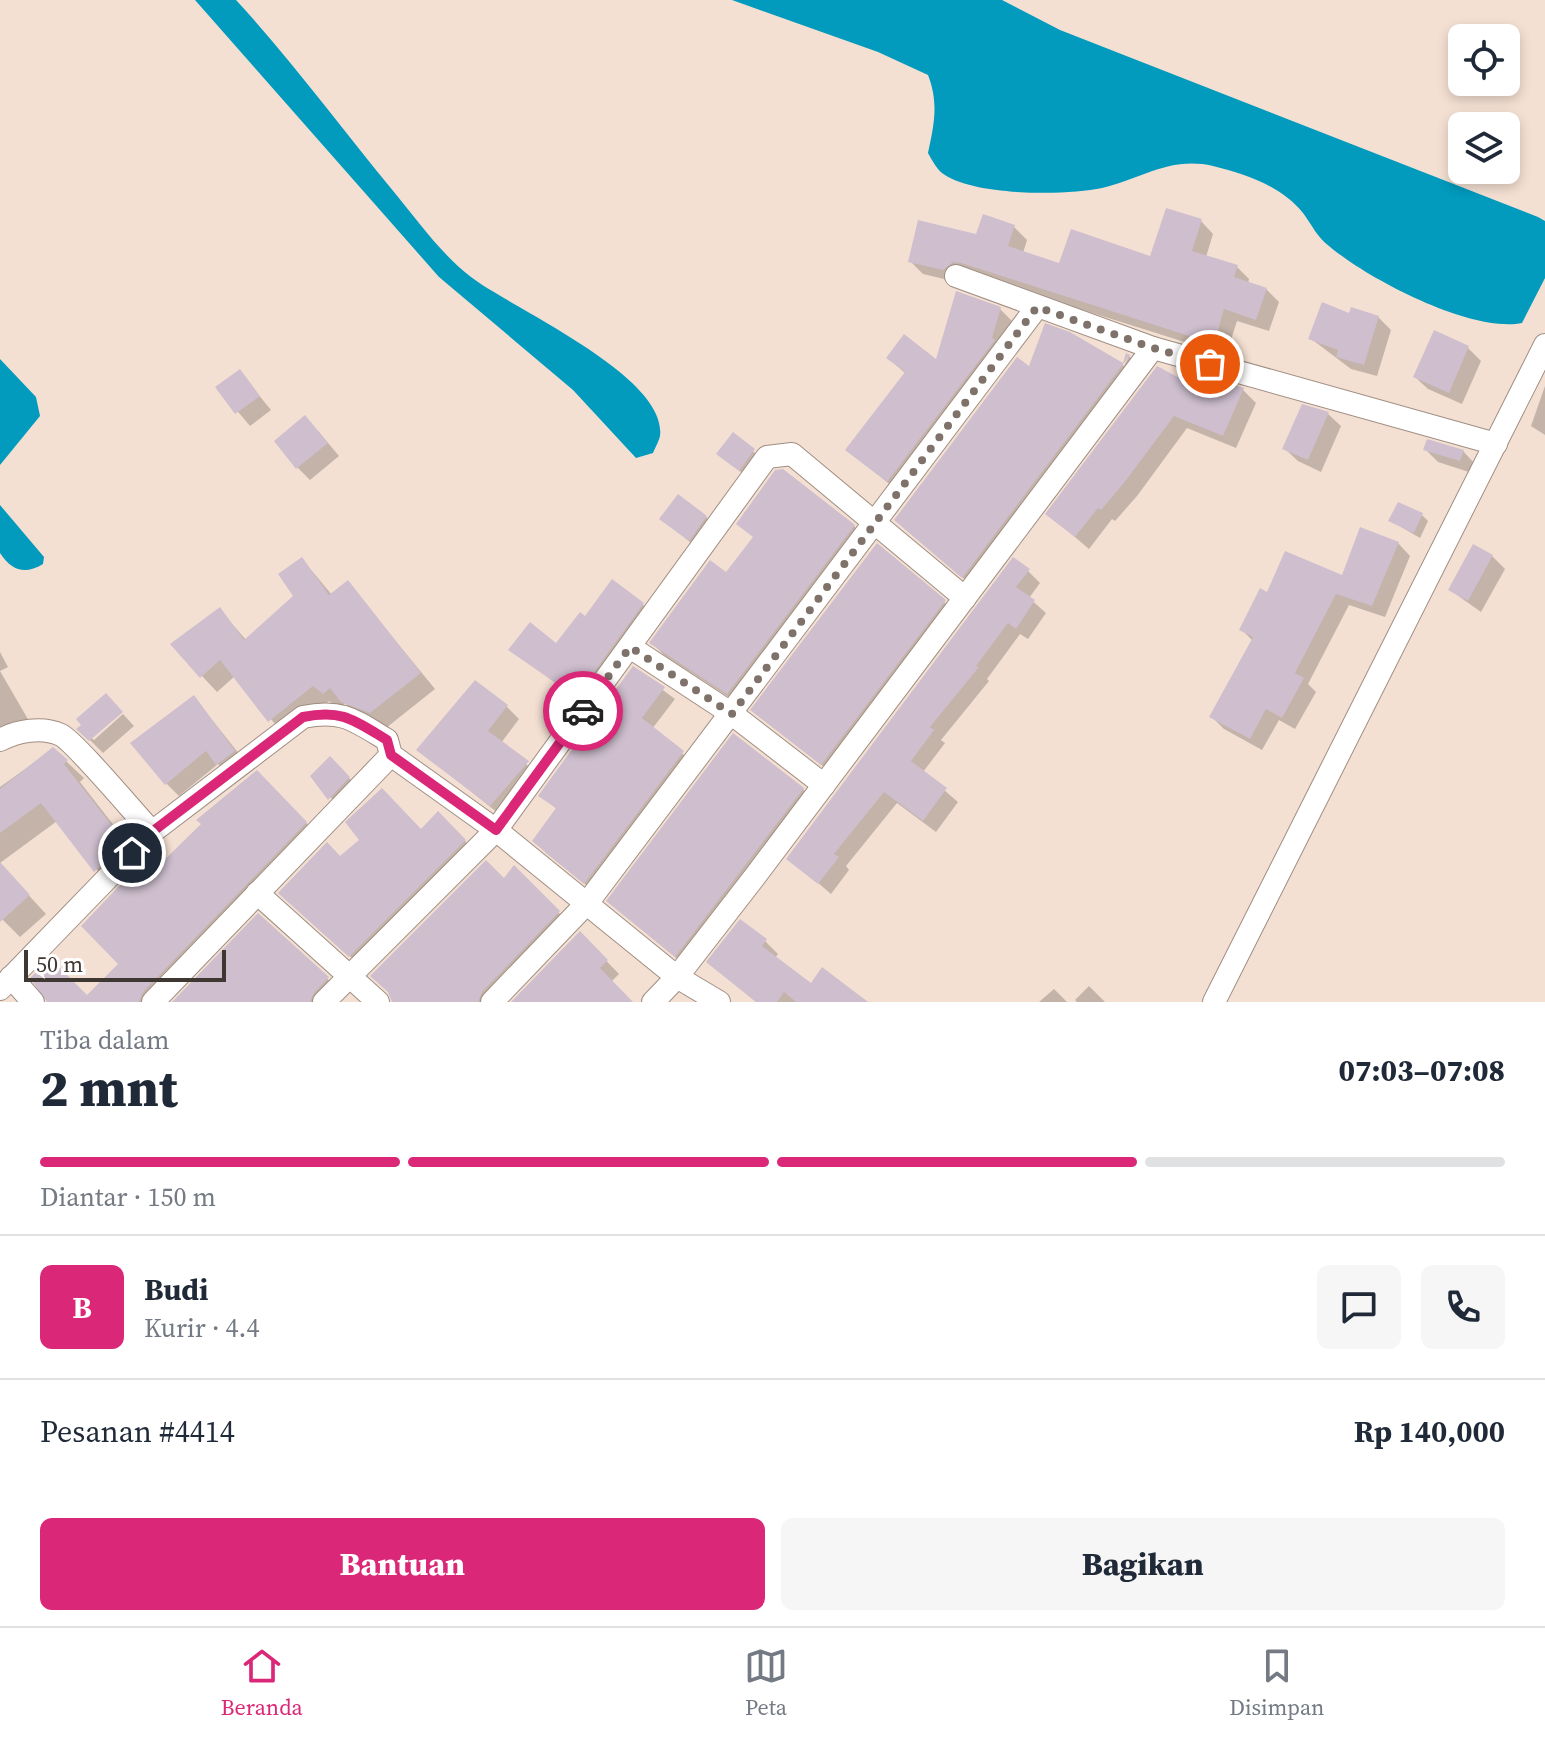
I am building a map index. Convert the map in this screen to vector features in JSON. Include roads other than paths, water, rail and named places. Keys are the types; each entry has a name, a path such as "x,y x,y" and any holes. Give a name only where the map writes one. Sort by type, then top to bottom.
{"street":[{"path":"956,276 1153,348 1496,444"},
{"path":"492,1002 588,902 1037,307"},
{"path":"1214,1002 1545,345"},
{"path":"653,1002 677,977 824,785 1153,348"},
{"path":"324,1002 496,830 767,457 792,454 965,598"},
{"path":"630,647 732,714 824,785"},
{"path":"33,1002 5,983 152,832 303,717 331,711 352,719 387,740 391,755 496,830 677,977 719,1002"},
{"path":"0,740 12,733 35,730 62,736 152,832"},
{"path":"153,1002 391,755"},
{"path":"257,893 378,1002"}],"water":[{"path":"195,0 236,0 450,258 471,277 584,346 639,390 656,413 660,436 653,453 636,458 573,390 439,277"},
{"path":"732,0 1002,0 1060,30 1538,217 1545,221 1545,278 1522,323 1501,324 1449,312 1394,288 1346,259 1321,239 1303,213 1274,188 1213,166 1169,166 1086,191 1019,192 956,181 940,171 928,153 934,105 928,75 878,52"},
{"path":"0,359 36,397 40,416 0,465"},
{"path":"0,505 44,557 43,564 19,569 9,564 0,553"}]}
